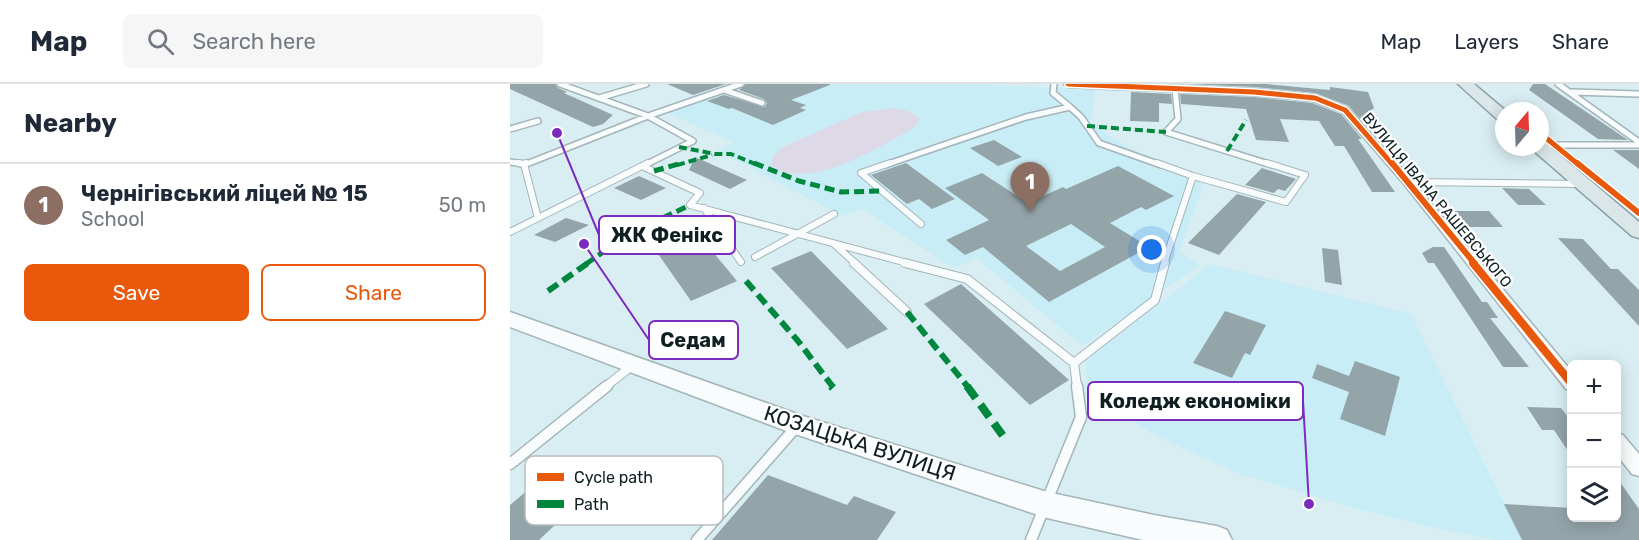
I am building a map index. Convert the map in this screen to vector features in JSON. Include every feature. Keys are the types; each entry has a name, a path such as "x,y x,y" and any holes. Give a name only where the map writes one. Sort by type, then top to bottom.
{"main road":[{"path":"1464,84 1495,110"},
{"path":"1549,154 1639,232"},
{"name":"КОЗАЦЬКА ВУЛИЦЯ","path":"510,319 798,424 1047,505 1154,529 1217,540"}],"street":[{"name":"ВУЛИЦЯ ІВАНА РАШЕВСЬКОГО","path":"1068,84 1254,92 1315,98 1345,110 1408,183 1567,378"},
{"path":"1621,445 1639,468"}],"lane":[{"path":"510,232 693,141 648,116 560,84"},
{"path":"599,98 646,84"},
{"path":"510,162 524,164 648,116 741,84"},
{"path":"1054,84 1053,93 1081,117 1099,143 1193,176 1286,202 1305,175 1166,132 1178,119 1175,89"},
{"path":"1558,84 1639,143"},
{"path":"724,90 762,103"},
{"path":"1571,92 1639,95"},
{"path":"921,224 861,173 1026,117 1070,108"},
{"path":"510,129 538,121"},
{"path":"1549,146 1639,143"},
{"path":"524,164 538,218"},
{"path":"642,166 700,193 690,205 967,279 1074,363 1081,417 1031,540"},
{"path":"1074,363 1155,300 1168,249 1193,176"},
{"path":"1408,183 1584,184"},
{"path":"704,208 741,262"},
{"path":"755,257 834,214"},
{"path":"831,242 907,312"},
{"path":"510,464 634,364"},
{"path":"723,510 798,424"},
{"path":"697,540 710,525"}],"shaded area":[{"path":"815,84 982,84 1095,90 1091,122 1094,126 1133,150 1206,178 1180,252 1200,265 1082,346 976,258 954,268 862,209 843,216 716,150 734,142 666,113 720,93 760,106"},
{"path":"894,108 908,111 920,119 913,129 862,156 823,171 804,174 786,173 771,165 773,156 781,148 862,112"},
{"path":"1210,264 1411,314 1522,540 1496,540 1434,528 1357,509 1243,475 1167,441 1087,397 1086,361"}],"building":[{"path":"510,84 555,84 567,92 564,93 613,115 603,124 593,127 510,89"},
{"path":"667,84 726,84 693,95"},
{"path":"746,84 830,85 791,100 806,105 800,108 806,110 773,125 732,108 707,101 724,95 765,107 767,103 764,99 739,90"},
{"path":"1186,84 1266,84 1330,90 1330,87 1368,92 1374,108 1360,119 1349,106 1315,93"},
{"path":"1533,84 1545,84 1628,140 1598,139 1529,90"},
{"path":"1131,92 1171,94 1172,104 1159,103 1159,122 1130,121"},
{"path":"1180,94 1254,97 1312,103 1341,114 1362,139 1358,139 1395,192 1372,192 1344,146 1335,146 1319,121 1280,119 1289,142 1256,140 1246,109 1181,104"},
{"path":"994,140 1022,157 998,166 970,148"},
{"path":"1613,150 1639,150 1639,169"},
{"path":"695,157 747,180 730,189 689,170"},
{"path":"906,163 955,199 932,209 919,199 907,204 871,175"},
{"path":"1118,166 1174,196 1146,210 1141,207 1110,223 1149,247 1049,302 983,247 965,255 946,240 989,220 945,188 982,173 1028,203 1063,187 1066,189","holes":["1071,224 1105,247 1060,271 1026,246"]},
{"path":"1262,168 1296,179 1285,191 1278,189 1274,193 1245,185"},
{"path":"639,176 666,188 641,200 614,188"},
{"path":"1502,188 1529,189 1546,205 1518,205"},
{"path":"1237,194 1266,202 1219,255 1188,243"},
{"path":"1455,211 1489,211 1503,227 1468,227"},
{"path":"683,216 737,281 691,301 642,231"},
{"path":"566,218 589,225 555,242 534,235"},
{"path":"1558,238 1583,239 1611,269 1618,269 1639,290 1639,326"},
{"path":"1433,247 1444,247 1482,302 1487,302 1498,318 1490,318 1529,367 1503,367 1434,263 1428,263 1422,253"},
{"path":"1322,248 1338,250 1342,285 1325,282"},
{"path":"811,251 888,329 847,349 771,268"},
{"path":"961,284 1069,380 1030,405 924,304"},
{"path":"1225,311 1266,325 1250,355 1245,353 1232,378 1193,363"},
{"path":"1355,361 1400,377 1385,436 1340,419 1349,392 1312,378 1317,364 1349,376"},
{"path":"1527,407 1561,408 1567,416 1567,450 1554,430 1542,430"},
{"path":"768,475 847,505 854,496 896,512 877,540 712,540"},
{"path":"1621,484 1639,509 1639,540 1522,540 1504,504 1567,508 1567,522 1621,522"},
{"path":"525,492 525,525 555,525 539,540 510,540 510,505"}],"marked path":[{"path":"1227,151 1246,120"},
{"path":"1087,126 1166,132"},
{"path":"679,147 715,154 731,154 799,181 841,192 882,191"},
{"path":"654,171 712,155"},
{"path":"548,291 629,234 690,205"},
{"path":"746,281 798,341 833,388"},
{"path":"907,312 973,393 1006,440"}],"cycle path":[{"path":"1068,84 1254,92 1315,98 1345,110 1408,182 1567,378"},
{"path":"1549,140 1639,213"}],"place":[{"name":"ЖК Фенікс","path":"557,133"},
{"name":"Чернігівський ліцей № 15","path":"1030,212"},
{"name":"Седам","path":"584,244"},
{"name":"Коледж економіки","path":"1309,504"}]}
